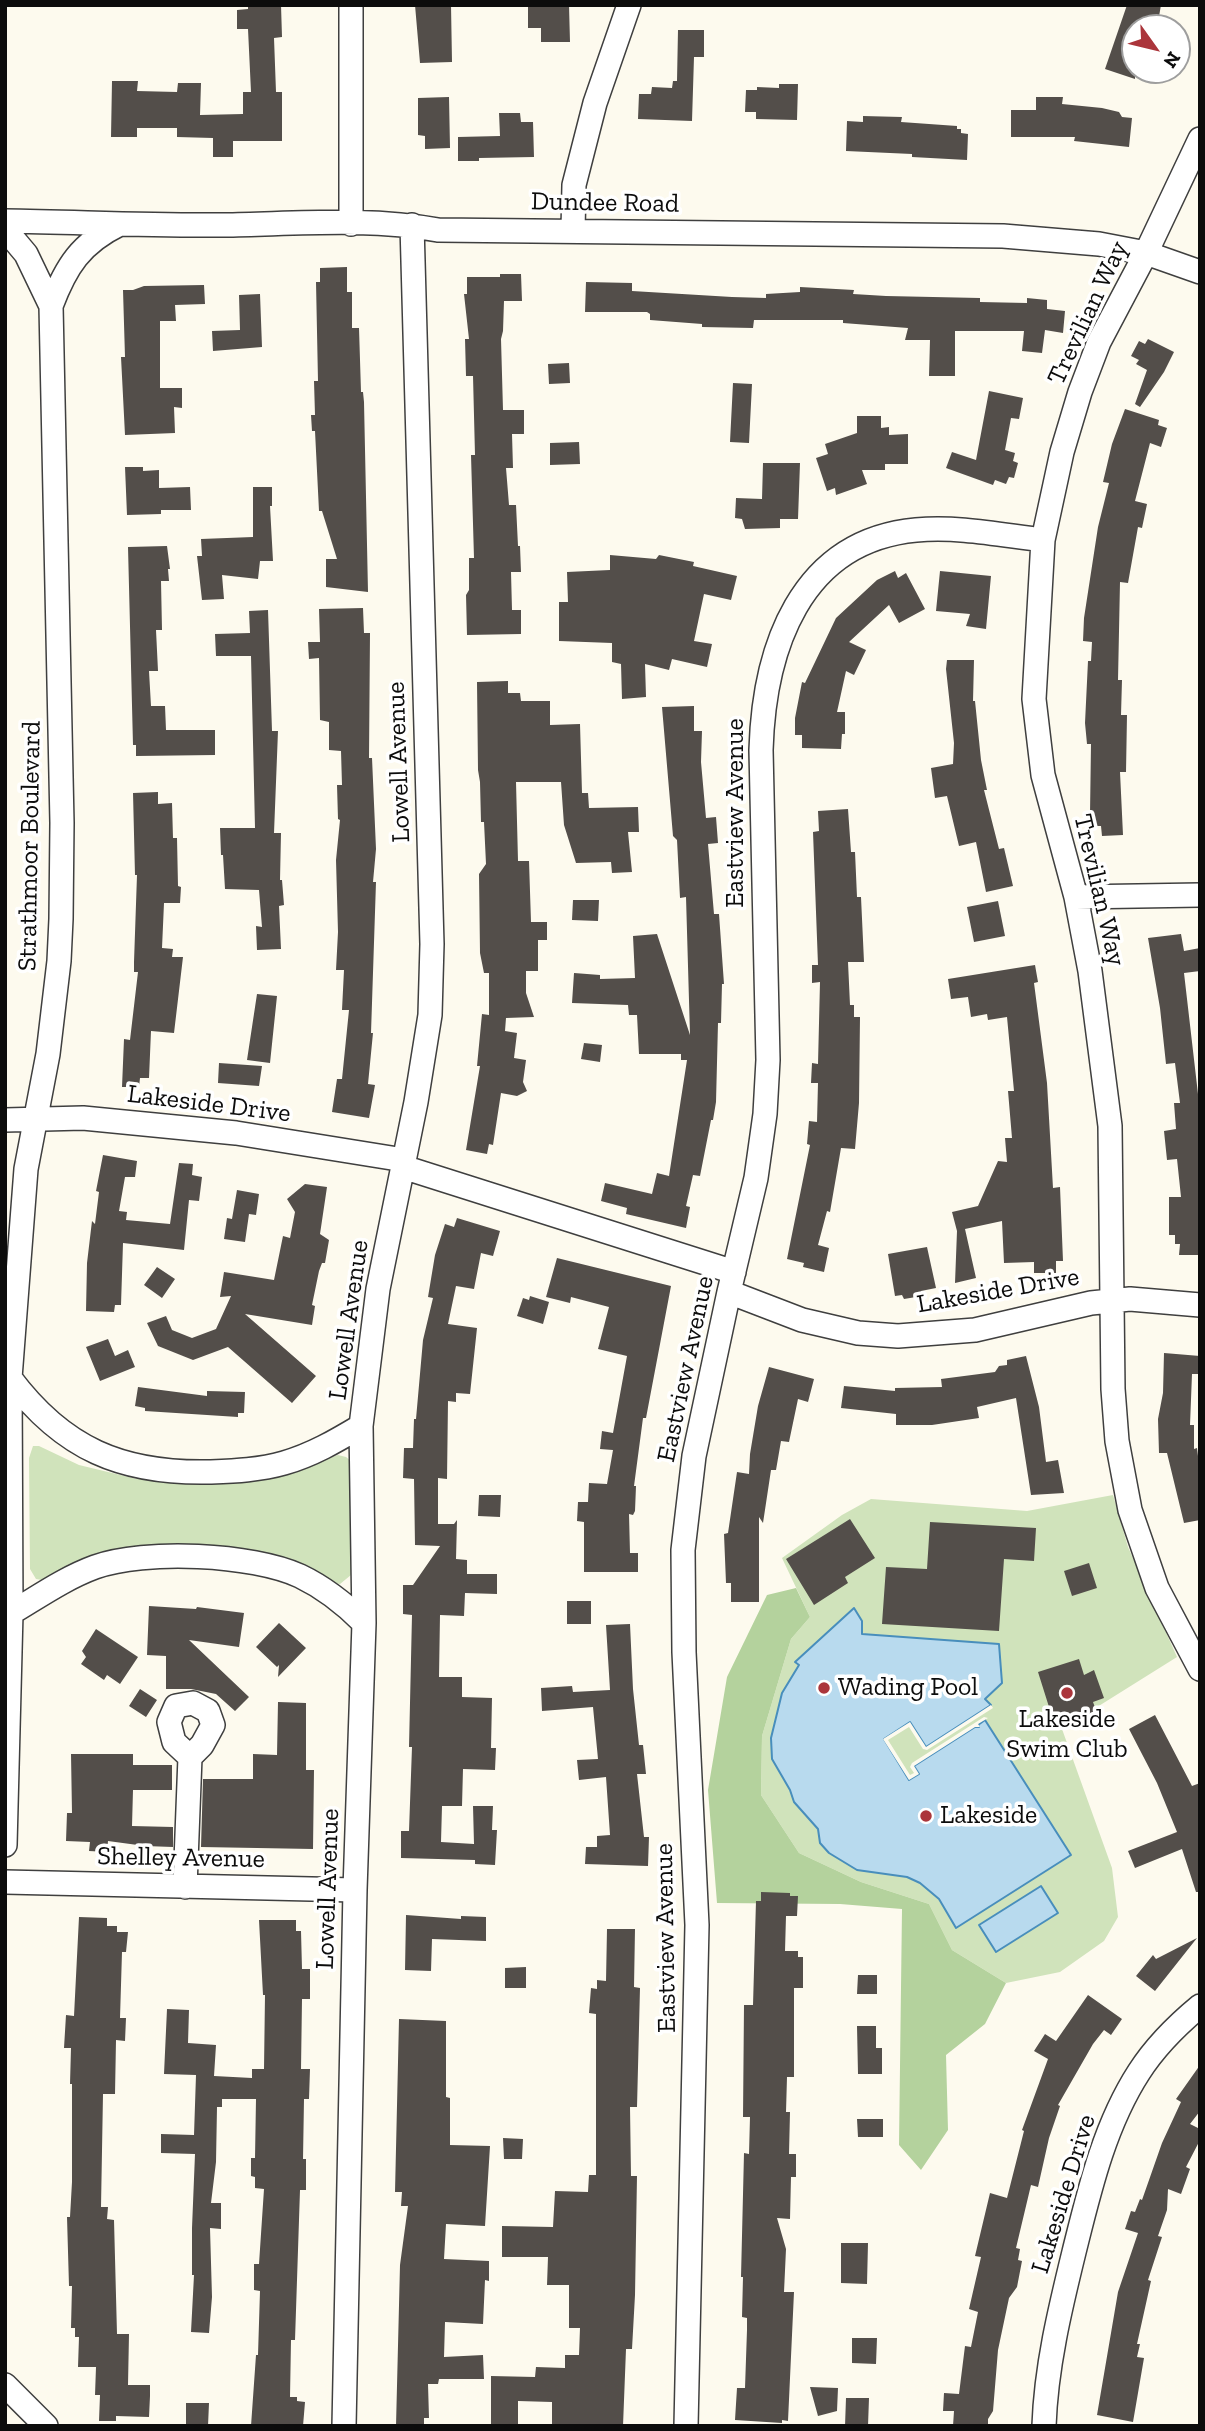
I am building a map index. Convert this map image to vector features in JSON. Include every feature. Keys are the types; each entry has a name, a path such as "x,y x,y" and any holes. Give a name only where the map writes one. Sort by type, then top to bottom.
{"street":[{"path":"351,5 351,224"},
{"path":"573,230 574,185 595,103 629,5"},
{"name":"Trevilian Way","path":"1200,139 1146,253 1099,342 1062,452 1042,540 1034,699 1043,775 1076,897 1090,971 1110,1126 1112,1389 1130,1510 1157,1588 1200,1669"},
{"name":"Dundee Road","path":"5,221 412,225 438,230 1003,236 1061,239 1146,253 1200,272"},
{"name":"Strathmoor Boulevard","path":"5,1845 11,1614 10,1378 26,1169 48,1054 61,919 62,823 51,306 65,272 74,260 96,237 120,224"},
{"name":"Lowell Avenue","path":"344,2426 355,1890 364,1623 361,1426 378,1289 430,1015 432,944 412,225"},
{"name":"Strathmoor Boulevard","path":"5,229 26,254 51,306"},
{"name":"Eastview Avenue","path":"686,2426 697,1925 684,1652 683,1550 694,1456 731,1282 757,1178 765,1114 768,1060 762,726 769,673 790,615 812,583 846,554 869,542 898,533 941,529 1042,540"},
{"path":"1076,897 1200,895"},
{"name":"Lakeside Drive","path":"5,1120 83,1118 236,1133 403,1164 731,1282 802,1320 858,1333 898,1336 975,1329 1091,1303 1135,1299 1200,1305"},
{"path":"10,1378 32,1406 76,1443 101,1456 150,1469 178,1472 243,1471 282,1464 325,1448 361,1426"},
{"path":"11,1614 52,1588 96,1567 167,1557 228,1560 298,1575 337,1597 364,1623"},
{"path":"185,1887 190,1757"},
{"name":"Shelley Avenue","path":"5,1882 355,1890"},
{"name":"Lakeside Drive","path":"1044,2426 1045,2402 1060,2311 1083,2216 1108,2135 1124,2098 1154,2051 1200,2006"},
{"path":"5,2385 46,2426"}],"green space":[{"path":"33,1446 39,1446 79,1465 137,1479 307,1466 338,1455 346,1457 351,1461 351,1575 340,1584 334,1583 242,1552 48,1581 36,1579 30,1569 29,1458"},
{"path":"1113,1495 1128,1547 1177,1657 1062,1729 1112,1868 1118,1917 1104,1941 1060,1972 1006,1983 952,1950 929,1904 861,1882 799,1853 761,1795 762,1736 791,1639 810,1617 782,1558 842,1515 871,1499 1027,1511"},
{"path":"796,1588 810,1617 791,1639 762,1736 761,1795 799,1853 861,1882 929,1904 952,1950 1006,1983 985,2024 946,2055 948,2130 921,2170 899,2145 902,1909 840,1904 717,1903 708,1790 727,1677 767,1595"}],"water":[{"name":"Lakeside","path":"854,1608 862,1621 862,1634 999,1644 1002,1683 985,1699 991,1705 926,1747 910,1722 884,1739 909,1780 919,1774 914,1766 979,1727 985,1720 1071,1855 956,1928 939,1899 920,1883 907,1877 857,1870 829,1853 820,1843 818,1829 794,1802 772,1759 771,1738 782,1693 799,1665 795,1662"},
{"path":"1041,1886 1058,1913 996,1952 979,1925"}],"pier":[{"path":"991,1705 993,1708 927,1750 923,1749 909,1727 888,1740 910,1775 914,1773 910,1767 912,1763 984,1717 988,1718 978,1724 980,1727 975,1727 914,1766 919,1774 909,1780 883,1739 910,1722 926,1747"}],"building":[{"path":"248,5 281,5 282,37 274,38 276,92 282,92 282,141 233,141 233,157 213,157 213,138 177,137 177,128 137,128 137,137 111,137 112,81 138,81 137,91 177,92 178,83 201,83 200,115 243,114 243,92 251,92 248,29 237,29 237,10 248,9"},
{"path":"415,5 451,5 452,62 420,63"},
{"path":"528,5 569,5 570,42 541,42 541,28 528,28"},
{"path":"1127,5 1161,5 1159,14 1124,14"},
{"path":"1121,22 1121,74 1105,69"},
{"path":"678,30 704,30 704,57 694,57 692,121 638,119 639,94 651,94 652,87 672,88 673,81 677,81"},
{"path":"779,84 798,84 797,120 756,119 756,112 745,112 746,90 757,90 757,87 779,88"},
{"path":"449,97 450,148 425,149 425,136 418,135 418,98"},
{"path":"1036,97 1063,97 1062,104 1102,108 1119,112 1122,117 1132,118 1129,147 1074,141 1075,137 1011,137 1011,110 1036,110"},
{"path":"499,113 520,113 521,122 533,122 534,157 458,161 458,137 500,136"},
{"path":"863,116 902,117 901,122 957,126 961,133 968,134 967,160 846,151 847,121 863,122"},
{"path":"347,267 347,292 352,292 352,328 359,328 361,392 364,402 368,592 326,587 326,559 337,559 322,511 319,511 315,431 312,431 311,415 315,415 314,381 318,381 316,282 320,282 320,268"},
{"path":"500,274 521,274 522,301 504,301 501,339 503,410 524,410 524,434 512,434 513,468 506,468 509,505 516,505 520,546 521,572 511,572 512,610 521,610 521,634 467,635 469,558 474,558 471,455 475,455 473,376 466,376 465,339 469,339 464,294 467,294 467,277 500,277"},
{"path":"586,282 632,283 632,291 732,297 766,298 766,294 800,292 800,287 854,290 853,294 980,298 980,302 1027,303 1027,298 1047,300 1047,309 1065,311 1063,333 1045,330 1042,353 1022,351 1024,331 955,331 955,376 929,376 930,340 905,340 908,328 843,323 843,320 754,320 753,328 702,327 702,324 650,320 650,314 647,312 585,312"},
{"path":"204,285 205,304 175,305 176,321 160,321 160,388 182,388 182,408 174,407 175,433 125,435 121,357 125,357 123,290 144,286"},
{"path":"260,294 262,347 213,351 212,331 240,330 239,295"},
{"path":"1148,339 1174,352 1140,407 1135,404 1147,370 1136,364 1139,360 1131,356 1139,341 1145,344"},
{"path":"569,363 570,383 549,384 548,364"},
{"path":"733,383 752,384 749,443 730,442"},
{"path":"989,391 1023,398 1019,419 1011,418 1005,450 1015,453 1013,461 1018,463 1014,478 1009,477 1006,484 995,480 993,485 946,468 952,452 976,460"},
{"path":"1125,409 1159,420 1158,425 1167,428 1161,447 1150,443 1135,501 1147,504 1142,528 1138,527 1128,583 1120,582 1118,680 1122,680 1121,715 1127,715 1126,772 1120,772 1123,835 1102,836 1101,826 1094,826 1093,814 1090,814 1091,744 1087,744 1085,723 1088,661 1091,661 1092,642 1083,641 1084,618 1098,527 1109,483 1103,482 1112,444"},
{"path":"857,416 881,416 881,428 889,427 889,435 908,434 908,464 885,464 885,470 862,470 867,484 836,495 835,488 827,491 816,458 828,454 825,444 857,433"},
{"path":"579,442 580,464 550,465 550,443"},
{"path":"763,463 800,463 798,519 780,519 780,528 745,529 742,519 735,518 736,498 762,499"},
{"path":"125,467 143,467 143,471 159,470 159,488 190,487 191,510 161,510 161,514 127,515"},
{"path":"253,487 272,487 270,506 273,561 260,561 258,579 222,575 224,599 202,600 197,556 202,556 201,539 253,537"},
{"path":"167,546 169,581 161,581 162,630 156,630 158,671 149,671 151,706 165,706 166,730 215,730 215,755 136,756 136,745 133,745 128,547"},
{"path":"610,555 656,559 659,555 694,562 693,566 737,576 731,600 704,594 694,641 712,644 707,667 672,659 669,670 645,664 646,697 622,699 621,664 612,662 612,643 559,641 559,602 568,602 567,572 610,570"},
{"path":"895,571 898,578 906,573 925,609 899,623 889,605 849,642 866,650 854,675 846,671 837,712 845,712 845,734 842,734 841,749 802,748 802,735 795,735 795,718 802,682 805,683 836,618 877,580"},
{"path":"940,571 991,576 986,629 966,626 970,614 936,611"},
{"path":"363,608 364,633 370,633 369,758 372,758 376,849 373,882 376,882 373,1033 368,1084 375,1085 369,1118 332,1112 337,1079 342,1079 349,1010 342,1010 344,970 336,970 336,860 340,820 337,785 342,785 341,751 329,750 329,722 320,720 319,658 309,659 308,642 320,642 319,609"},
{"path":"268,610 272,731 278,731 274,833 281,833 280,880 284,905 279,906 281,949 257,950 256,926 262,927 259,890 225,889 220,828 255,828 251,656 216,656 215,634 250,633 249,611"},
{"path":"947,660 974,660 973,701 987,790 984,790 999,849 1004,848 1013,886 986,892 976,842 959,846 947,796 935,798 931,768 953,764 954,743"},
{"path":"508,681 508,693 520,693 521,701 550,701 550,725 580,724 582,793 588,793 589,808 638,807 639,832 628,832 632,872 612,873 611,862 576,863 564,825 561,782 516,782 518,861 529,861 531,922 547,922 547,940 538,940 538,971 526,971 526,993 534,1017 506,1018 505,1031 517,1033 514,1058 526,1060 523,1082 527,1091 517,1096 501,1093 493,1145 489,1144 487,1154 466,1150 480,1066 477,1066 482,1014 489,1015 489,973 484,973 480,953 479,874 486,864 478,770 477,682"},
{"path":"694,706 694,731 702,731 701,762 706,818 716,817 718,843 708,844 714,914 719,914 724,984 721,1023 718,1023 716,1102 700,1176 693,1175 686,1206 690,1207 686,1228 626,1214 627,1208 601,1201 605,1183 652,1194 657,1173 669,1176 687,1060 681,1060 681,1054 639,1054 637,1015 629,1015 628,1005 572,1003 574,973 600,975 600,979 635,978 633,936 657,934 690,1035 686,897 680,898 677,840 673,836 662,707"},
{"path":"158,792 158,804 172,803 173,838 177,838 178,886 181,887 180,903 164,903 162,948 173,949 172,957 183,957 174,1033 151,1031 149,1078 140,1078 139,1087 122,1087 124,1039 130,1040 138,972 134,972 137,875 133,793"},
{"path":"848,809 851,852 855,852 857,897 861,897 864,962 848,962 850,1005 854,1005 854,1017 860,1017 859,1103 855,1149 841,1148 830,1212 827,1211 818,1245 829,1248 824,1272 803,1267 804,1263 787,1259 810,1145 807,1144 809,1121 817,1122 818,1083 811,1083 812,1063 818,1064 820,982 812,983 812,965 818,965 813,832 819,831 818,811"},
{"path":"573,900 599,900 598,921 572,920"},
{"path":"998,901 1005,936 974,942 967,907"},
{"path":"1181,934 1184,951 1200,948 1200,971 1184,973 1198,1094 1200,1093 1199,1255 1179,1255 1180,1244 1175,1244 1175,1235 1169,1235 1169,1197 1181,1197 1177,1159 1167,1160 1164,1131 1176,1129 1174,1103 1180,1103 1175,1063 1166,1064 1148,938"},
{"path":"1035,965 1038,982 1034,983 1047,1083 1053,1188 1060,1187 1063,1261 1056,1261 1056,1273 1034,1273 1034,1262 1004,1263 1002,1221 965,1229 976,1278 955,1283 957,1231 952,1212 978,1206 998,1161 1007,1162 1005,1138 1012,1138 1008,1091 1014,1091 1007,1017 988,1020 987,1014 971,1017 968,997 951,999 948,979"},
{"path":"257,994 277,996 270,1063 247,1060"},
{"path":"584,1043 602,1045 600,1062 581,1059"},
{"path":"219,1063 262,1066 259,1086 218,1083"},
{"path":"103,1155 137,1161 135,1177 125,1177 119,1211 127,1212 126,1220 170,1224 179,1163 193,1164 192,1175 202,1177 199,1201 189,1200 184,1250 123,1243 121,1305 115,1305 114,1312 86,1311 87,1263 92,1221 95,1224 99,1192 96,1191"},
{"path":"305,1184 327,1187 320,1234 329,1240 312,1305 315,1306 312,1325 245,1314 316,1376 292,1403 228,1347 193,1360 158,1346 147,1323 166,1316 172,1330 192,1338 216,1329 231,1296 220,1297 224,1272 274,1280 283,1236 290,1238 295,1212 287,1199"},
{"path":"237,1190 259,1194 256,1215 249,1214 245,1242 224,1239 227,1218 232,1219"},
{"path":"457,1218 500,1231 493,1256 481,1253 474,1289 456,1286 448,1324 477,1328 470,1394 456,1393 456,1402 448,1401 447,1479 438,1478 438,1524 454,1524 457,1520 456,1559 467,1560 467,1574 497,1574 497,1594 465,1593 464,1616 440,1615 439,1677 462,1677 462,1697 492,1698 491,1748 496,1748 495,1770 463,1769 462,1806 442,1806 441,1842 474,1844 473,1806 493,1806 492,1830 497,1830 495,1865 475,1864 475,1860 401,1858 401,1831 409,1831 412,1747 409,1747 412,1615 403,1614 403,1585 413,1585 440,1546 415,1545 414,1479 403,1478 404,1448 413,1448 423,1340 433,1298 428,1297 435,1255 445,1224 454,1227"},
{"path":"927,1247 936,1288 921,1291 922,1296 904,1299 902,1295 895,1296 888,1254"},
{"path":"557,1258 671,1286 646,1418 643,1418 634,1486 635,1511 633,1515 629,1514 630,1553 638,1553 638,1572 584,1572 584,1522 577,1521 578,1502 588,1502 589,1483 607,1484 613,1450 600,1449 602,1431 613,1433 627,1356 598,1349 609,1307 571,1297 570,1303 546,1297"},
{"path":"157,1267 175,1279 162,1298 144,1285"},
{"path":"530,1296 549,1302 543,1324 517,1316 523,1298 529,1300"},
{"path":"108,1339 115,1356 128,1350 135,1367 100,1381 86,1347"},
{"path":"1164,1353 1200,1356 1200,1374 1192,1374 1190,1425 1194,1425 1194,1449 1197,1448 1200,1456 1200,1520 1184,1523 1167,1453 1159,1453 1158,1419 1163,1393"},
{"path":"1026,1356 1039,1407 1046,1462 1058,1460 1064,1493 1031,1495 1016,1398 977,1407 979,1418 932,1425 896,1425 896,1414 841,1408 844,1386 895,1391 895,1388 942,1387 941,1379 995,1372 999,1366 1007,1365 1007,1360"},
{"path":"769,1367 814,1379 808,1402 798,1399 789,1442 781,1441 776,1470 771,1470 763,1523 759,1517 759,1602 731,1602 731,1583 726,1583 724,1534 728,1533 737,1472 749,1474 758,1406"},
{"path":"138,1387 207,1396 207,1391 245,1392 244,1413 238,1413 238,1417 145,1411 145,1408 135,1406"},
{"path":"479,1495 501,1495 500,1517 478,1516"},
{"path":"850,1519 875,1558 845,1577 848,1583 814,1605 786,1559"},
{"path":"930,1522 1036,1528 1034,1561 1004,1559 999,1631 882,1624 886,1567 927,1569"},
{"path":"1089,1563 1097,1588 1072,1596 1064,1571"},
{"path":"567,1601 591,1601 591,1624 567,1624"},
{"path":"149,1606 197,1607 244,1613 239,1647 189,1640 249,1697 235,1711 216,1694 191,1689 166,1689 166,1656 147,1655"},
{"path":"279,1623 306,1648 278,1677 279,1665 277,1667 256,1647"},
{"path":"630,1624 633,1689 639,1745 643,1745 646,1774 637,1774 644,1837 649,1837 648,1866 585,1864 586,1847 597,1847 597,1836 610,1835 606,1777 579,1780 577,1760 598,1759 593,1707 542,1711 541,1688 572,1686 573,1692 610,1690 606,1625"},
{"path":"96,1629 138,1657 120,1684 107,1675 104,1680 81,1664 86,1657 82,1651"},
{"name":"Lakeside Swim Club","path":"1079,1659 1084,1675 1094,1670 1104,1698 1093,1702 1097,1713 1055,1726 1038,1672"},
{"path":"140,1689 157,1700 146,1717 129,1706"},
{"path":"278,1702 306,1703 306,1770 314,1770 313,1849 201,1847 203,1779 253,1779 253,1754 277,1755"},
{"path":"1155,1715 1192,1786 1200,1783 1200,1892 1196,1892 1182,1849 1135,1868 1128,1851 1177,1832 1157,1783 1129,1729"},
{"path":"71,1754 133,1754 133,1765 172,1765 172,1790 133,1790 132,1826 173,1827 173,1847 108,1841 107,1852 89,1851 90,1842 66,1841 67,1813 72,1813"},
{"path":"761,1892 790,1893 790,1896 798,1896 797,1916 786,1916 785,1951 798,1951 798,1957 803,1957 803,1988 794,1988 794,2077 787,2077 789,2154 796,2154 796,2177 791,2177 790,2219 777,2218 786,2249 784,2292 794,2292 788,2421 782,2420 782,2423 735,2420 737,2388 745,2388 747,2330 747,2318 742,2317 741,2277 744,2153 749,2154 750,2117 743,2117 744,2005 753,2005 756,1901 761,1901"},
{"path":"406,1915 461,1919 461,1916 486,1917 486,1941 432,1939 431,1971 405,1970"},
{"path":"79,1917 107,1918 107,1926 117,1926 117,1932 128,1932 126,1952 122,1952 120,2018 126,2018 125,2041 116,2040 115,2094 103,2094 101,2207 108,2207 107,2219 114,2220 117,2334 129,2334 128,2385 150,2385 150,2396 149,2417 116,2416 116,2421 99,2421 100,2395 95,2395 96,2367 78,2367 79,2337 75,2337 75,2328 71,2328 72,2286 69,2286 67,2217 70,2217 72,2182 72,2084 71,2048 64,2048 66,2015 74,2016"},
{"path":"259,1920 296,1920 296,1931 301,1931 302,1969 310,1969 310,1999 302,1999 301,2069 310,2069 309,2099 304,2099 303,2159 306,2159 306,2190 300,2190 295,2340 291,2340 290,2397 297,2397 297,2401 305,2402 303,2426 251,2426 258,2355 260,2291 254,2290 254,2264 259,2264 264,2189 255,2188 255,2177 251,2176 251,2158 255,2158 256,2099 222,2099 222,2107 217,2107 216,2162 211,2203 221,2203 221,2229 210,2228 212,2297 209,2333 191,2332 195,2154 161,2153 161,2134 194,2135 196,2075 164,2074 167,2009 189,2010 188,2043 216,2045 214,2076 252,2078 252,2069 264,2069 265,1995"},
{"path":"607,1929 635,1929 634,1987 640,1988 637,2107 630,2107 631,2176 637,2176 635,2295 632,2349 626,2349 623,2426 552,2426 552,2402 518,2401 518,2426 491,2426 491,2376 535,2377 536,2367 565,2368 565,2355 579,2355 580,2328 569,2328 569,2285 547,2285 548,2257 502,2257 502,2226 553,2227 555,2191 588,2192 589,2175 596,2175 596,2014 589,2013 591,1988 597,1989 597,1980 606,1981"},
{"path":"1197,1938 1155,1991 1136,1976 1153,1955 1156,1959"},
{"path":"526,1967 526,1988 505,1988 505,1968"},
{"path":"858,1975 877,1975 877,1994 857,1994"},
{"path":"1088,1995 1122,2019 1111,2035 1104,2030 1093,2044 1058,2105 1060,2106 1049,2138 1038,2187 1031,2185 1016,2248 1020,2249 1018,2260 1022,2261 1017,2287 1009,2298 998,2350 993,2411 988,2419 988,2426 953,2426 954,2411 943,2411 944,2393 959,2394 965,2346 971,2347 978,2312 969,2309 981,2257 975,2256 990,2193 1007,2198 1024,2131 1022,2130 1048,2059 1034,2051 1045,2034 1056,2041"},
{"path":"399,2019 446,2021 446,2097 450,2098 450,2145 490,2146 485,2226 446,2224 444,2259 489,2261 489,2281 485,2280 483,2324 445,2322 444,2357 483,2355 484,2379 439,2379 438,2384 428,2384 429,2418 424,2418 424,2426 396,2426 400,2265 408,2206 401,2206 402,2192 395,2192"},
{"path":"857,2026 876,2026 876,2048 882,2048 882,2074 858,2074"},
{"path":"1200,2065 1200,2111 1190,2124 1200,2129 1200,2140 1186,2167 1190,2169 1181,2194 1168,2189 1167,2210 1158,2236 1162,2237 1148,2280 1151,2281 1137,2344 1140,2344 1137,2357 1144,2358 1133,2422 1097,2415 1118,2292 1138,2233 1125,2229 1131,2211 1135,2212 1140,2199 1142,2200 1162,2143 1181,2102 1176,2099"},
{"path":"857,2119 883,2119 883,2137 858,2137"},
{"path":"503,2138 523,2139 522,2159 504,2159"},
{"path":"841,2243 868,2243 867,2284 841,2283"},
{"path":"852,2338 877,2338 876,2364 852,2363"},
{"path":"810,2387 838,2388 837,2411 818,2416"},
{"path":"846,2398 869,2398 868,2426 845,2426"},
{"path":"186,2403 209,2403 208,2426 186,2426"}],"place":[{"name":"Wading Pool","path":"824,1688"},
{"name":"Lakeside Swim Club","path":"1067,1693"},
{"name":"Lakeside","path":"926,1816"}]}
